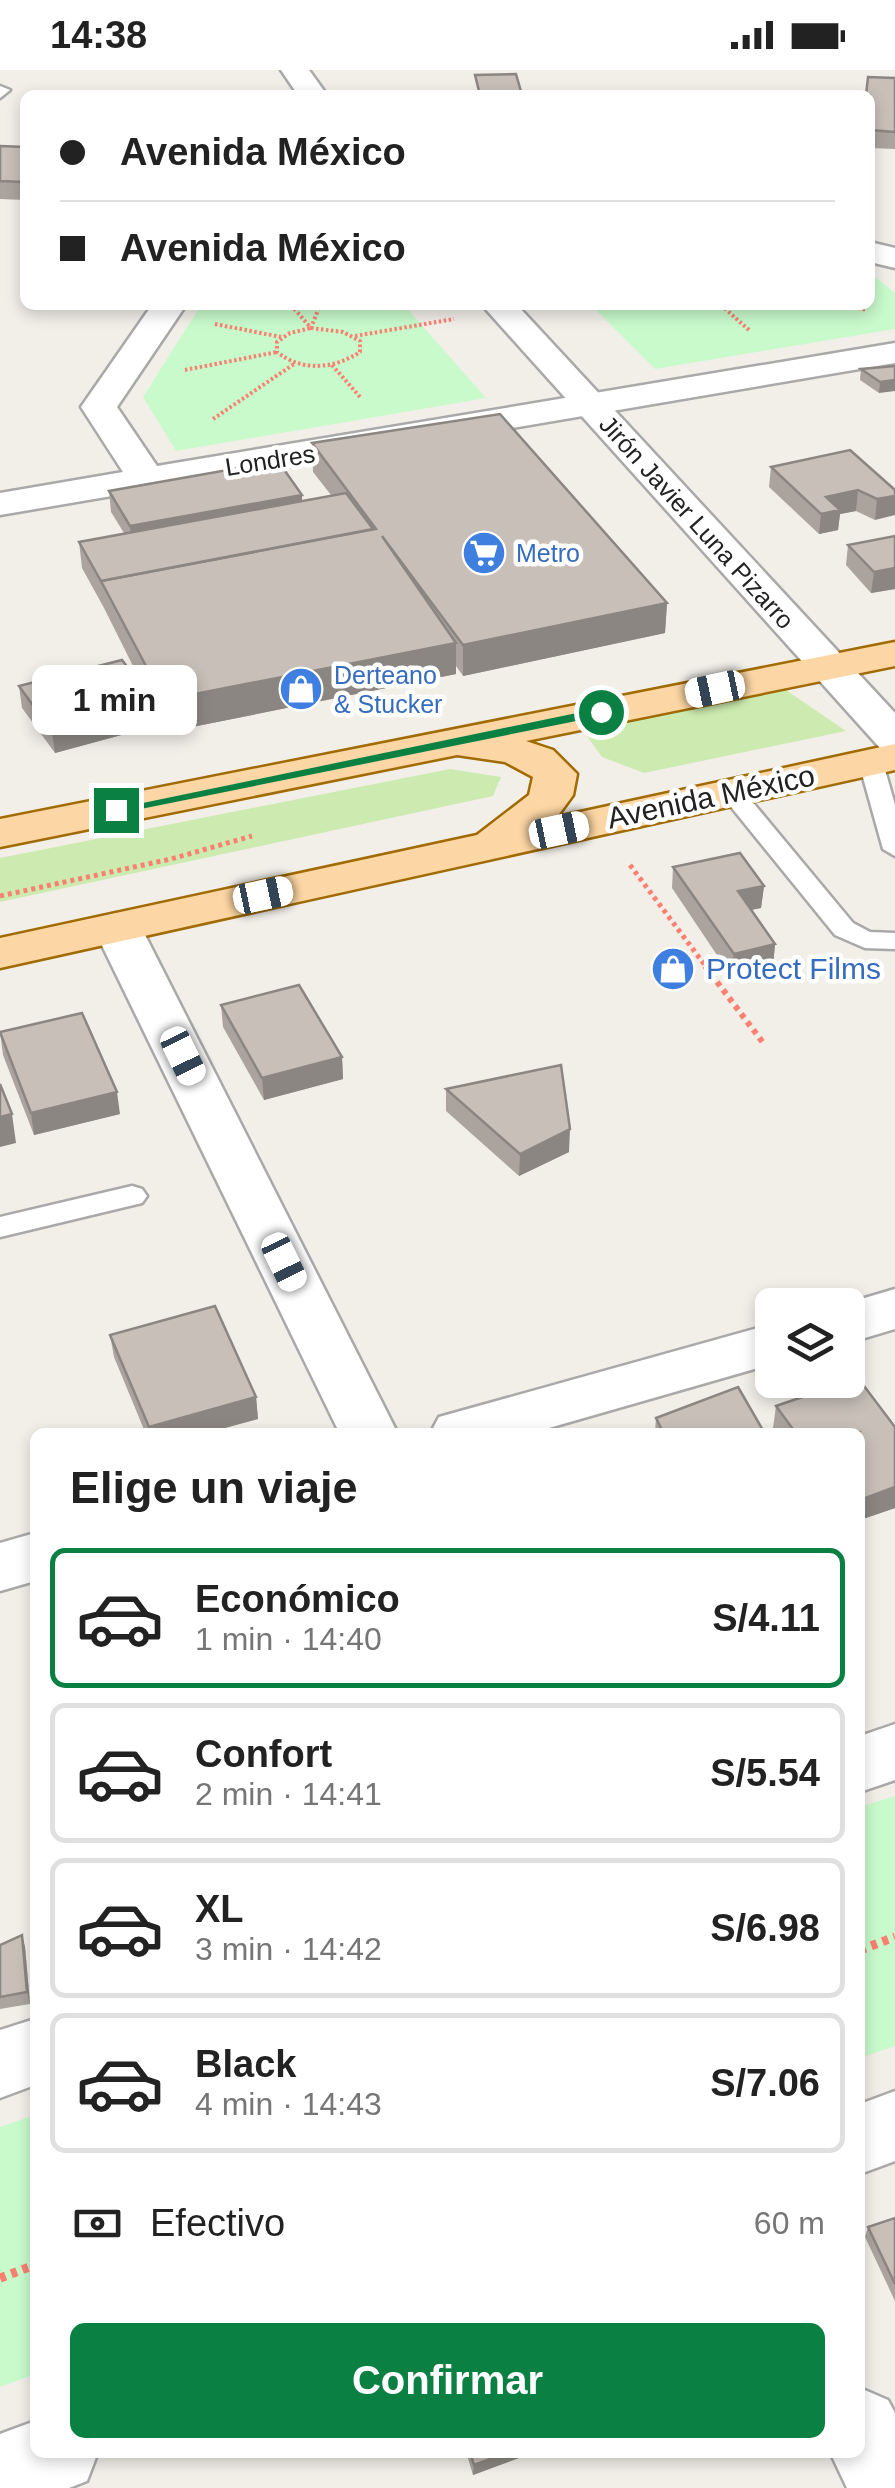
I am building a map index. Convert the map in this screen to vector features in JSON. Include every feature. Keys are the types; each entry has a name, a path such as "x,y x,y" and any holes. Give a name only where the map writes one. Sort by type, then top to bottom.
{"main road":[{"path":"0,833 895,654"},
{"path":"450,743 526,754 555,774 554,790 541,808 482,848"},
{"name":"Avenida México","path":"0,953 731,792 887,753"}],"street":[{"path":"147,480 98,407 166,310"},
{"name":"Jirón Javier Luna Pizarro","path":"503,310 829,667 887,753"},
{"name":"Londres","path":"0,504 895,353"},
{"path":"117,927 366,1428"},
{"path":"865,1318 895,1309"},
{"path":"474,1428 755,1349"},
{"path":"0,1567 30,1558"},
{"path":"865,1762 895,1752"},
{"path":"0,2064 30,2054"},
{"path":"865,2138 895,2126"},
{"path":"865,2438 890,2488"},
{"path":"0,2475 43,2458"}],"lane":[{"path":"887,753 894,847"},
{"path":"731,792 844,929 865,940 895,941"},
{"path":"0,1227 132,1196"}],"path":[{"path":"114,384 276,352 294,363 332,365 360,352 360,341 336,329 312,328 282,337 166,310"},
{"path":"296,310 312,328"},
{"path":"312,328 318,310"},
{"path":"354,336 490,310"},
{"path":"276,352 282,337"},
{"path":"597,822 764,1044"},
{"path":"865,1948 895,1937"},
{"path":"0,2278 30,2266"}],"green space":[{"path":"875,277 895,293 895,329 655,369 596,310 875,310"},
{"path":"198,310 408,310 486,398 176,451 143,397"},
{"path":"786,690 846,731 644,773 602,757 581,728"},
{"path":"450,769 501,777 493,796 0,902 0,858"},
{"path":"895,1796 895,2046 865,2056 865,1805"},
{"path":"30,2117 30,2376 0,2387 0,2127"}],"building":[{"path":"516,74 521,90 479,90 475,75"},
{"path":"868,77 895,78 895,132 875,130 875,90 867,90"},
{"path":"0,146 20,147 20,182 0,181"},
{"path":"895,366 895,380 880,382 861,369"},
{"path":"500,414 667,603 463,645 382,536 456,643 164,700 101,581 376,529 312,443"},
{"path":"850,450 895,490 895,496 877,499 858,490 826,497 840,510 821,514 771,467"},
{"path":"278,461 302,495 130,526 109,491"},
{"path":"346,493 373,529 102,583 79,542"},
{"path":"895,536 895,568 874,572 848,545"},
{"path":"122,660 156,704 52,732 19,686"},
{"path":"740,853 764,886 738,891 775,944 734,954 673,867"},
{"path":"299,985 342,1057 262,1078 221,1005"},
{"path":"82,1013 117,1092 31,1113 0,1032"},
{"path":"561,1065 570,1129 520,1154 446,1089"},
{"path":"0,1084 12,1114 0,1117"},
{"path":"215,1306 256,1397 149,1427 110,1335"},
{"path":"738,1387 762,1428 661,1428 656,1418"},
{"path":"865,1387 895,1427 895,1487 865,1498 865,1428 792,1428 776,1406 799,1398 865,1398"},
{"path":"22,1935 27,1992 0,1997 0,1945"},
{"path":"895,2218 895,2284 868,2227"},
{"path":"472,2458 493,2458 474,2465"}],"place":[{"name":"Metro","path":"484,553"},
{"name":"Derteano & Stucker","path":"301,689"},
{"name":"Protect Films","path":"673,969"}],"route":[{"path":"116,810 601,712"}]}
